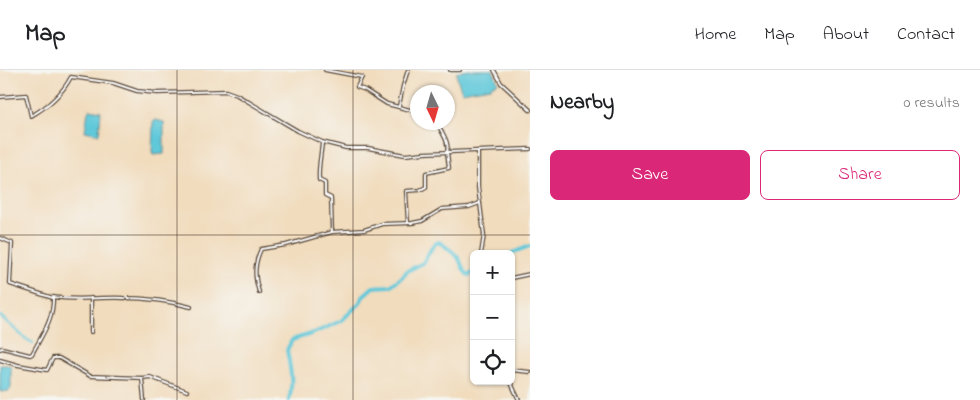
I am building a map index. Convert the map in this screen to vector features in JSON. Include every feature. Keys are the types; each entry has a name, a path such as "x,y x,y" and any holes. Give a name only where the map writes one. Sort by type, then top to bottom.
{"street":[{"path":"325,70 362,77 357,87 387,104 410,110"},
{"path":"398,107 408,70"},
{"path":"450,70 460,70"},
{"path":"494,70 501,84 530,110"},
{"path":"0,97 26,95 31,116 40,111 59,94 71,77 112,83 137,91 157,94 226,91 237,95 298,131 322,142 346,148 368,148 405,154 530,149"},
{"path":"408,223 406,191 420,190 426,187 426,172 449,168 447,141 442,130"},
{"path":"322,142 318,170 319,180 325,183 325,195 331,198 332,232"},
{"path":"478,151 478,187 484,236 481,250"},
{"path":"259,292 255,263 261,248 286,245 332,232 364,230 389,222 408,223 422,221 446,208 469,208 480,203"},
{"path":"0,238 12,243 10,284 38,294 54,297 72,299 132,298 176,303 191,307"},
{"path":"515,277 530,274"},
{"path":"0,349 30,355 45,330 53,311 54,297"},
{"path":"91,298 91,332"},
{"path":"0,360 18,366 47,370 54,358 59,358 90,376 150,378 187,391"},
{"path":"515,370 530,372"},
{"path":"142,378 144,400"},
{"path":"512,385 518,400"}],"water":[{"path":"493,70 498,82 490,87 462,92 457,72"},
{"path":"90,109 101,111 99,134 85,131 88,111"},
{"path":"156,120 164,122 164,154 153,155 153,122"},
{"path":"0,365 11,366 11,388 9,391 0,392"}],"waterway":[{"path":"289,400 291,381 287,350 292,340 341,321 373,287 390,286 407,271 423,263 434,244 439,242 459,259 463,269 467,274 470,274"},
{"path":"515,252 530,246"},
{"path":"0,316 33,343"}]}
